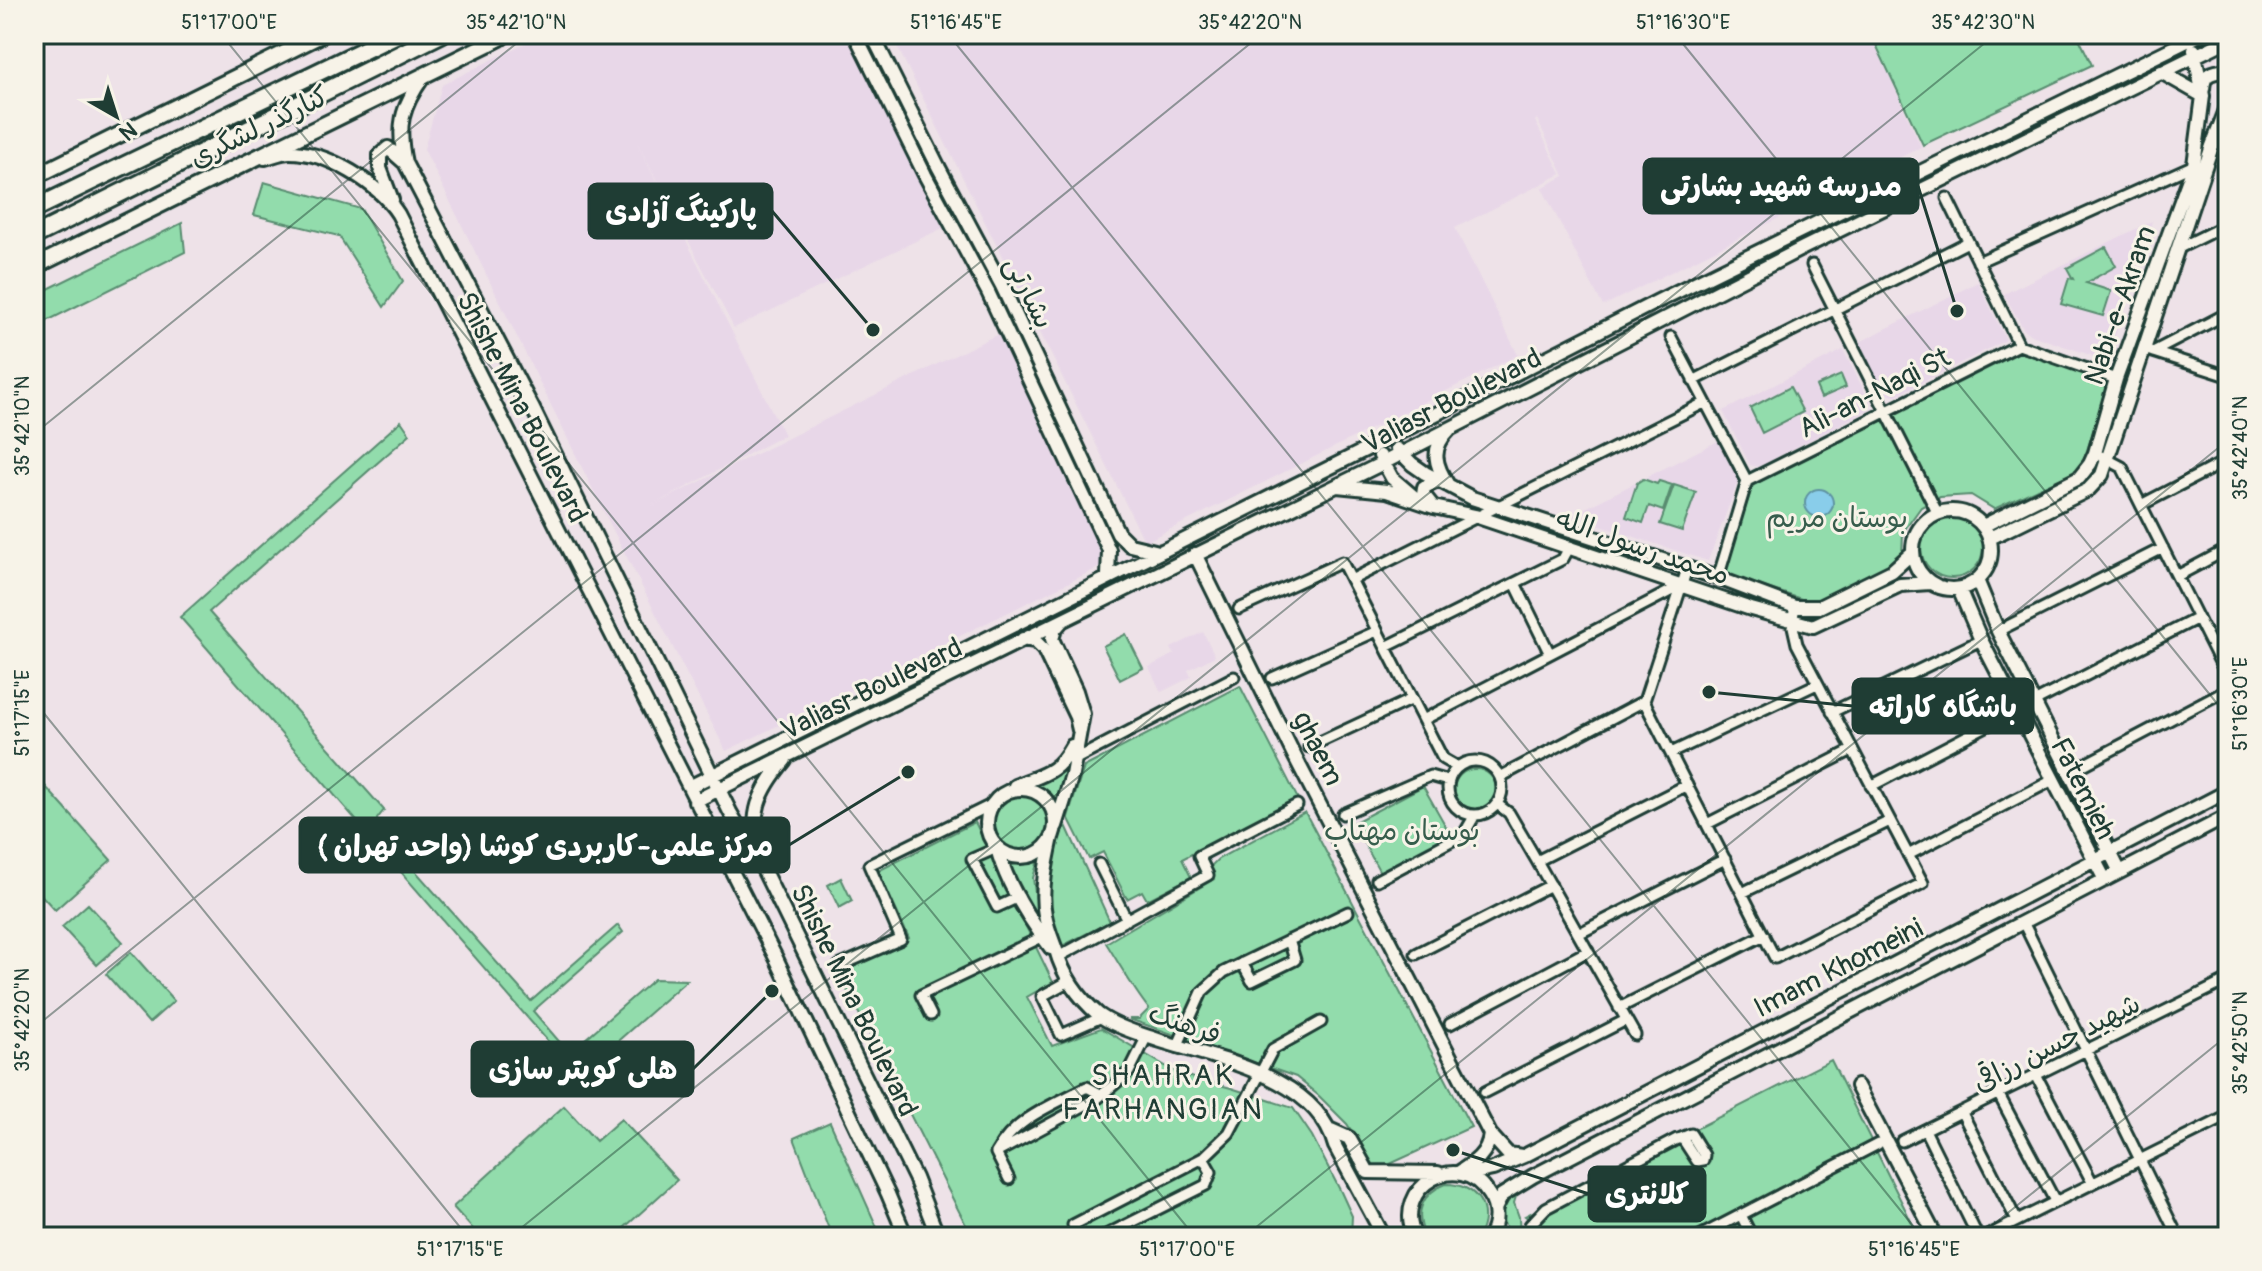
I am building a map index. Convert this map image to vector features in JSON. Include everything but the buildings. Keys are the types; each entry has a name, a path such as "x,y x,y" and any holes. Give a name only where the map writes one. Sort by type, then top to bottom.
{"highway":[{"path":"34,209 397,34"},
{"path":"34,236 441,34"}],"main road":[{"name":"کنارگذر لشگری","path":"34,177 323,34"},
{"name":"کنارگذر لشگری","path":"34,267 501,37"}],"street":[{"name":"بشارتی","path":"855,34 988,292 1109,550 1108,576"},
{"name":"بشارتی","path":"872,34 1002,286 1118,533 1130,545 1159,552"},
{"name":"Nabi-e-Akram","path":"1983,526 2079,478 2095,453 2116,379 2194,165 2203,96 2195,55 2196,37"},
{"name":"Valiasr Boulevard","path":"689,787 1658,301 2196,37"},
{"name":"Valiasr Boulevard","path":"695,801 1383,463 1830,234 2226,41"},
{"path":"2161,72 2203,96 2206,76 2221,71 2228,77"},
{"name":"Shishe Mina Boulevard","path":"423,77 407,99 401,125 405,163 532,407 712,776 764,871 915,1178 938,1237"},
{"name":"Nabi-e-Akram","path":"1990,538 2088,490 2102,475 2148,350 2177,249 2228,105"},
{"path":"2212,146 2228,138"},
{"path":"398,214 378,159 382,150 388,148 405,163"},
{"name":"Shishe Mina Boulevard","path":"235,166 289,151 311,155 361,178 387,198 398,214 777,960 906,1237"},
{"path":"1978,262 2194,165"},
{"path":"925,175 939,168"},
{"path":"1947,198 2019,345 2116,379"},
{"path":"2177,249 2228,224"},
{"path":"1693,381 1968,242"},
{"path":"1812,265 1938,514"},
{"path":"2148,350 2228,313"},
{"path":"1671,337 1747,481 1718,578"},
{"name":"Ali-an-Naqi St","path":"1747,481 2019,345"},
{"path":"2148,350 2228,376"},
{"path":"1351,580 1495,505 1704,403"},
{"path":"1444,484 1437,468 1436,451 1442,437 1452,427"},
{"path":"1390,437 1400,453 1444,484 1495,505 1718,578 1795,607 1819,607 1892,571 1913,552"},
{"path":"1375,445 1400,487 1434,507"},
{"path":"2095,453 2122,467 2228,678"},
{"path":"2141,505 2228,460"},
{"path":"1434,507 1423,494 1424,487 1444,484"},
{"name":"محمد رسول الله","path":"1334,486 1387,491 1434,507 1475,516 1792,622 1813,626 1900,585 1930,583"},
{"path":"1958,511 1983,526 1990,538 1990,561 1977,580 1959,589 1939,587 1930,583 1918,569 1913,552 1919,529 1938,514 1958,511"},
{"path":"1386,647 1516,585 1563,559 1570,546"},
{"path":"1998,631 2163,548"},
{"path":"2177,576 2228,549"},
{"name":"ghaem","path":"1195,554 1294,755 1490,1134"},
{"path":"1239,609 1342,562 1443,759 1457,767"},
{"path":"1500,777 1644,701 1687,569"},
{"name":"Fatemieh","path":"1977,580 1998,631 2120,872"},
{"path":"1516,585 1549,652"},
{"path":"1423,720 1682,585"},
{"name":"Fatemieh","path":"1959,589 1981,640 2105,880"},
{"path":"1049,607 1047,615 1055,624"},
{"path":"1644,701 1775,958 1923,883 1797,644 1792,622 1795,607"},
{"path":"1016,624 1024,630 1023,639 1049,647 1055,629 1070,616"},
{"path":"2034,702 2198,618"},
{"path":"1272,678 1377,631"},
{"path":"2212,646 2228,638"},
{"path":"1832,712 1981,640"},
{"name":"فرهنگ","path":"1049,647 1083,714 1047,862 1044,913 1069,981 1102,1017 1177,1047 1261,1073 1304,1098 1331,1130 1335,1146 1385,1234"},
{"path":"1074,760 1234,677"},
{"path":"1671,753 1817,684"},
{"path":"2070,772 2228,689"},
{"path":"1309,747 1412,699"},
{"path":"1871,786 2017,710"},
{"path":"839,966 901,939 869,865 991,805 1007,791 1039,778 1063,763 1080,733"},
{"path":"1707,824 1852,750"},
{"path":"764,871 755,826 757,806 762,791 789,755"},
{"path":"1472,760 1481,761 1495,769 1500,777 1502,791 1491,810 1475,815 1466,814 1453,805 1447,790 1448,781 1457,767 1472,760"},
{"path":"1343,814 1430,776 1448,781"},
{"path":"1908,855 2053,780"},
{"path":"1537,861 1687,785"},
{"path":"1007,791 1018,788 1040,794 1054,811 1054,831 1038,853 1027,856 1006,854 997,848 972,859 997,907 1019,897"},
{"name":"Imam Khomeini","path":"1456,1174 1481,1173 1524,1156 2228,791"},
{"path":"1497,804 1509,813 1635,1035"},
{"name":"فرهنگ","path":"991,805 987,827 1001,863 1042,937 1058,957"},
{"path":"1058,957 1208,875 1199,856 1297,805"},
{"path":"1377,880 1464,834 1475,815"},
{"name":"Imam Khomeini","path":"1495,1215 1502,1195 1533,1176 2228,816"},
{"path":"1742,893 1890,821"},
{"path":"1578,934 1725,859"},
{"path":"1099,864 1127,920"},
{"path":"1416,954 1551,885"},
{"path":"1177,1047 1202,992 1224,972 1348,912"},
{"path":"2023,922 2178,1237"},
{"path":"1619,1008 1764,935"},
{"path":"931,1015 921,995 1042,937"},
{"path":"1242,963 1252,981 1295,960 1289,940"},
{"path":"1450,1024 1588,951"},
{"name":"شهید حسن رزاقی","path":"1902,1141 2228,980"},
{"path":"1069,981 1042,996 1061,1035 1102,1017"},
{"path":"1485,1092 1626,1020"},
{"path":"1079,1237 1073,1225 1203,1158 1229,1133 1273,1049 1321,1022"},
{"path":"996,1153 1102,1095 1129,1072 1147,1036"},
{"path":"2036,1075 2092,1182"},
{"path":"1857,1086 1936,1237"},
{"path":"996,1153 1004,1138 1018,1124 1087,1087 1102,1095"},
{"path":"1999,1095 2055,1201"},
{"path":"1962,1113 2017,1221"},
{"path":"1985,1237 2228,1116"},
{"path":"1331,1130 1349,1138 1368,1172"},
{"path":"1925,1130 1978,1237"},
{"path":"1490,1134 1508,1154 1524,1156"},
{"path":"1415,1237 1410,1214 1416,1194 1431,1179 1456,1174 1481,1157 1490,1134"},
{"path":"1529,1237 1530,1225 1546,1208 1679,1139 1682,1138 1697,1161"},
{"path":"1698,1237 1878,1144"},
{"path":"996,1153 1009,1179"},
{"path":"1102,1237 1206,1185 1211,1172 1203,1158"},
{"path":"1354,1181 1359,1173 1368,1172 1456,1174 1487,1191 1504,1237"},
{"path":"1490,1237 1495,1215"},
{"path":"1741,1215 1751,1235 1747,1237"},
{"path":"1364,1237 1385,1234"}],"shaded area":[{"path":"543,34 848,34 947,226 734,328 636,141 784,435 653,505 998,334 1104,556 1100,567 726,751 424,149 442,85"},
{"path":"891,34 1871,34 1921,147 1603,306 1542,188 1564,176 1537,119 1535,121 1561,174 1455,228 1518,355 1145,542"},
{"path":"2152,221 2108,357 2102,359 2024,330 2004,294"},
{"path":"1978,282 2006,340 1895,396 1882,393 1860,342"},
{"path":"1843,350 1870,402 1868,410 1758,467 1750,465 1723,411"},
{"path":"1718,441 1739,479 1708,561 1570,516"},
{"path":"1203,632 1215,656 1188,670 1191,677 1161,692 1149,667 1174,654 1171,648"}],"green space":[{"path":"1871,34 2077,34 2092,65 1923,145"},
{"path":"264,182 361,209 403,281 384,307 339,236 254,215"},
{"path":"182,223 185,252 39,325 44,291"},
{"path":"2106,247 2116,266 2086,283 2111,291 2103,316 2061,304 2069,278 2073,279 2067,268"},
{"name":"بوستان مریم","path":"2020,352 2109,382 2081,469 1994,509 1971,495 1940,497 1921,507 1903,532 1902,558 1814,603 1723,574 1753,485"},
{"path":"1841,375 1846,387 1821,398 1816,386"},
{"path":"1790,387 1803,412 1762,433 1750,408"},
{"path":"401,421 410,434 209,612 384,810 377,819 379,830 531,1001 618,925 623,932 533,1011 569,1053 654,979 687,980 578,1076 180,617"},
{"path":"1643,479 1672,485 1663,511 1649,506 1643,523 1626,517 1637,483"},
{"path":"1674,485 1696,492 1682,531 1660,524"},
{"path":"1952,516 1974,525 1983,547 1974,569 1952,578 1930,569 1921,547 1930,525"},
{"path":"1126,634 1143,668 1120,680 1103,646"},
{"path":"1240,686 1298,799 1182,859 1191,877 1147,900 1142,891 1127,899 1103,852 1089,859 1068,817 1084,767"},
{"path":"1071,760 1056,808 1052,797 1035,787 1063,769"},
{"path":"1475,769 1490,775 1496,790 1490,805 1475,811 1460,805 1454,790 1460,775"},
{"path":"37,777 111,860 55,910 34,887 34,778"},
{"name":"بوستان مهتاب","path":"1423,786 1452,837 1381,874 1353,823"},
{"path":"1021,796 1041,804 1049,824 1041,844 1021,852 1001,844 993,824 1001,804"},
{"path":"1305,812 1471,1127 1377,1170 1347,1124 1296,1077 1129,1019 1139,1019 1149,1009 1106,943 1214,879 1211,866 1218,859"},
{"path":"1064,821 1110,922 1058,948 1049,911 1052,867"},
{"path":"975,822 1053,982 1027,997 1052,1046 1101,1028 1179,1074 1293,1108 1312,1136 1352,1216 1351,1237 972,1237 837,970 909,938 878,871"},
{"path":"1039,857 1033,878 1040,928 1003,858 1026,862"},
{"path":"841,878 852,901 839,908 828,885"},
{"path":"88,904 123,942 97,965 62,927"},
{"path":"131,952 174,1001 149,1023 106,974"},
{"path":"1831,1060 1919,1237 1553,1237 1525,1216"},
{"path":"564,1106 596,1141 621,1119 677,1180 614,1237 553,1237 544,1227 533,1237 480,1237 453,1207"},
{"path":"830,1122 880,1237 832,1237 794,1138"},
{"path":"1446,1184 1466,1188 1480,1200 1484,1217 1478,1237 1425,1235 1420,1219 1422,1204 1431,1193"},
{"path":"1518,1190 1514,1203 1519,1217 1520,1237 1506,1227 1502,1215"}],"water":[{"path":"1819,489 1829,493 1833,503 1829,513 1819,517 1809,513 1805,503 1809,493"}],"place":[{"name":"مدرسه شهید بشارتی","path":"1957,311"},
{"name":"پارکینگ آزادی","path":"873,330"},
{"name":"باشگاه کاراته","path":"1709,692"},
{"name":"مرکز علمی-کاربردی کوشا (واحد تهران )","path":"908,772"},
{"name":"هلی کوپتر سازی","path":"772,991"},
{"name":"کلانتری","path":"1453,1150"}],"district":[{"name":"SHAHRAK FARHANGIAN","path":"1163,1092"}]}
